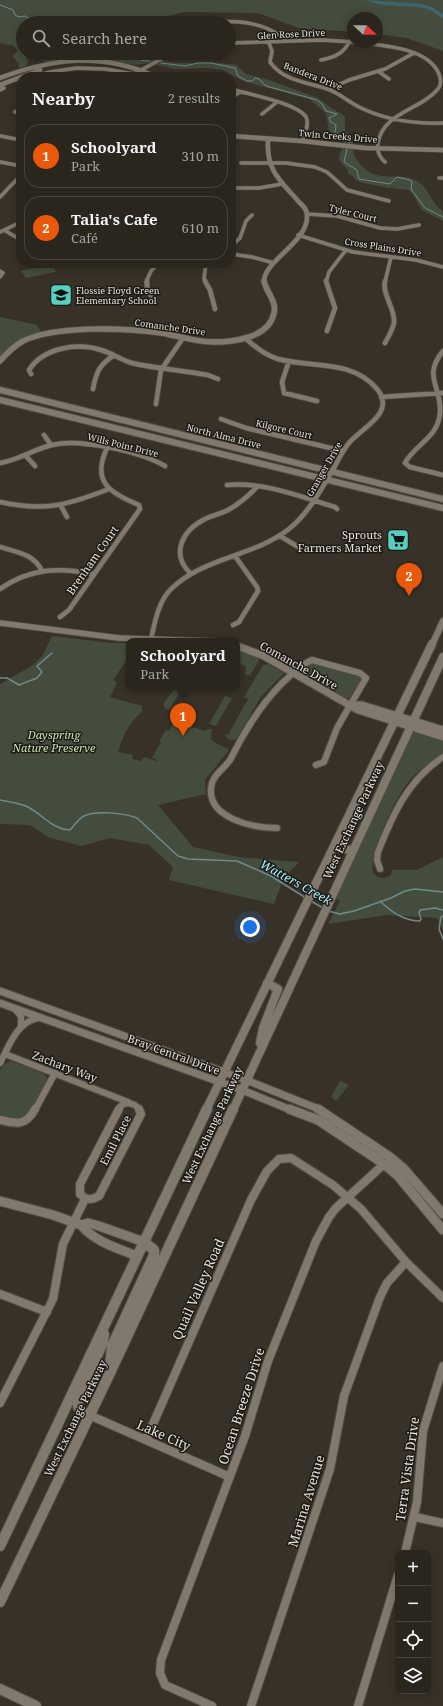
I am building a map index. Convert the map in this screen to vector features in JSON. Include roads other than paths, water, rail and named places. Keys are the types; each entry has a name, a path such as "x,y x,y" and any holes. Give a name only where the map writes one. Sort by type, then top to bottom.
{"main road":[{"name":"North Alma Drive","path":"0,390 442,499"},
{"name":"North Alma Drive","path":"0,400 443,508"},
{"path":"398,497 400,494 405,493 429,499 442,499"},
{"name":"West Exchange Parkway","path":"0,1546 219,1082 443,621"},
{"name":"West Exchange Parkway","path":"0,1602 110,1373 337,882 413,723 442,659 443,652"},
{"path":"352,850 343,849 341,845 363,799 362,787"},
{"path":"259,1052 262,1028 278,989 267,982"},
{"path":"110,1373 112,1346 154,1256 154,1250 144,1242"},
{"path":"89,1415 80,1411 77,1405 78,1399 103,1342 104,1327"},
{"path":"0,1689 36,1706"}],"street":[{"path":"236,23 252,24 276,32 286,41"},
{"name":"Glen Rose Drive","path":"236,43 268,43 323,39 347,41"},
{"name":"Bandera Drive","path":"268,43 272,51 270,62 275,70 288,77 329,90 362,108 394,119 423,124 443,123"},
{"name":"Glen Rose Drive","path":"383,46 414,53 436,66"},
{"path":"321,60 341,54 348,48"},
{"path":"329,90 349,80 397,64 414,53"},
{"path":"136,72 157,60"},
{"path":"17,72 34,66 69,62 109,62 139,68 145,72"},
{"path":"36,72 48,68 76,65 103,65 141,70"},
{"path":"384,162 380,157 378,148 380,134 387,124 441,89 441,79 436,66 443,66"},
{"path":"50,72 77,68 111,69 126,72"},
{"path":"378,71 390,79"},
{"path":"0,78 16,72"},
{"path":"0,90 4,88 0,86 16,79"},
{"path":"236,91 297,109 306,117 307,124 302,141"},
{"path":"236,95 240,92"},
{"path":"262,114 277,102"},
{"path":"0,136 16,139"},
{"name":"Twin Creeks Drive","path":"236,136 302,141 358,148 443,150"},
{"path":"268,139 267,153 272,171 302,205 307,214"},
{"path":"0,162 16,165"},
{"path":"241,163 290,163 318,168 326,172 345,189 388,201"},
{"path":"0,197 16,180"},
{"path":"236,188 256,188 282,184"},
{"name":"Tyler Court","path":"307,214 337,216 380,228 397,229 419,226"},
{"name":"Comanche Drive","path":"0,361 10,351 26,340 64,330 143,331 214,342 245,338 266,327 272,319 274,314 274,303 263,283 266,272 289,248 305,223 307,214"},
{"path":"236,242 240,238 246,221 252,215"},
{"path":"2,231 16,224"},
{"path":"2,231 16,238"},
{"name":"Cross Plains Drive","path":"298,235 346,250 421,260 443,267"},
{"path":"327,331 335,308 326,280 329,272 346,250"},
{"path":"236,254 252,256 274,263"},
{"path":"385,343 392,330 394,318 384,287 391,257"},
{"path":"154,299 148,295 146,282 155,268"},
{"path":"206,268 203,276 210,290 215,308"},
{"path":"0,277 1,272"},
{"path":"156,404 162,368 183,338"},
{"path":"245,338 264,353 289,361 331,366 348,370 370,381 381,397 440,393"},
{"path":"31,374 29,370 34,362 45,354 59,349 72,347 100,350 130,362 208,375 218,379"},
{"path":"443,351 436,360 432,372 434,382 440,393 440,407 437,425 429,438 410,456 405,464 410,467 443,475"},
{"path":"93,389 97,368 113,356"},
{"path":"289,361 282,382 284,393 290,396 309,398 317,401"},
{"name":"Granger Drive","path":"151,638 152,629 160,604 168,591 190,573 218,560 235,556 280,536 296,523 314,501 343,451 354,436 376,419 381,409 381,397"},
{"name":"Kilgore Court","path":"221,419 246,428 343,451"},
{"path":"44,435 51,445"},
{"name":"Wills Point Drive","path":"0,463 26,456 51,445 71,442 107,448 155,460 165,466"},
{"path":"0,502 29,508 61,506 74,503 109,488 104,482 100,473 102,457 107,448"},
{"path":"26,456 35,466"},
{"path":"227,485 239,483 314,501 335,507 337,509"},
{"path":"190,573 181,563 180,555 180,546 186,535 200,522 236,506 256,487"},
{"name":"Brenham Court","path":"60,617 69,610 141,507 121,497 109,488"},
{"path":"61,506 67,517"},
{"path":"280,536 300,548"},
{"path":"0,547 32,558 40,564 42,571"},
{"path":"233,625 239,622 258,591 235,556"},
{"path":"0,589 15,579 42,571 65,569 94,574"},
{"path":"0,623 75,634 126,638"},
{"name":"Comanche Drive","path":"240,647 264,656 358,710 443,730"},
{"path":"277,828 251,827 232,819 215,803 211,785 218,771 230,760 264,701 279,684 293,672 306,662 316,660 362,674 366,677 366,680 334,733 331,747 324,762 316,765"},
{"name":"Comanche Drive","path":"413,723 443,737"},
{"path":"380,869 377,860 378,852 403,797 416,778 432,764 443,757"},
{"name":"Bray Central Drive","path":"0,991 224,1072 244,1085 318,1120 384,1164 398,1176 443,1230"},
{"name":"Bray Central Drive","path":"0,1003 219,1082 244,1085 322,1110 360,1134 404,1169 443,1214"},
{"path":"13,1008 21,1016 22,1026"},
{"path":"0,1063 22,1026 33,1018 43,1018"},
{"name":"Zachary Way","path":"5,1054 131,1103"},
{"path":"0,1120 17,1124 26,1121 32,1115 55,1073"},
{"path":"117,1098 121,1105"},
{"name":"Emil Place","path":"131,1103 139,1108 141,1114 99,1196 92,1199 85,1199 82,1197 79,1190 82,1180 121,1105 131,1103"},
{"name":"Quail Valley Road","path":"146,1440 251,1200 274,1163 279,1159 291,1158 333,1185 347,1198"},
{"name":"Ocean Breeze Drive","path":"212,1706 165,1685 160,1678 159,1670 161,1660 230,1477 252,1415 268,1361 316,1241 329,1217 384,1164"},
{"path":"347,1198 369,1218 406,1262 443,1298"},
{"path":"0,1403 47,1312 56,1291 62,1244 77,1224 85,1199"},
{"path":"0,1201 46,1213 77,1224 88,1223 144,1242"},
{"path":"77,1224 84,1231 96,1238 137,1256"},
{"name":"Marina Avenue","path":"250,1706 328,1476 344,1396 380,1297 387,1283 406,1262"},
{"path":"0,1294 47,1312"},
{"name":"Terra Vista Drive","path":"406,1550 415,1516 420,1485 423,1432 443,1366"},
{"name":"Lake City","path":"89,1415 230,1477"},
{"path":"415,1516 443,1524"},
{"path":"358,1706 395,1585"}],"waterway":[{"path":"370,0 422,6 430,8 443,16"},
{"path":"0,5 13,10 17,16"},
{"path":"141,60 149,61"},
{"path":"161,63 185,66 198,63 211,63 235,68 238,76 247,81 252,81 255,78 259,79 266,86 317,100 322,104 326,111 337,114 329,118 331,122 336,125 335,133 347,137 350,143"},
{"path":"347,149 344,162 357,170 359,179 390,184 397,177 410,180 412,182 411,189 425,208 443,217"},
{"path":"0,678 7,678 19,685 37,678 42,672 37,666 52,653"},
{"name":"Watters Creek","path":"0,800 25,806 58,827 70,830 80,819 89,814 110,813 131,816 137,818 178,856 188,859 237,861 271,876 306,898"},
{"name":"Watters Creek","path":"381,902 405,891 415,889 443,892"},
{"name":"Watters Creek","path":"311,901 323,908"},
{"name":"Watters Creek","path":"328,911 340,914 354,911 381,902"},
{"path":"381,902 403,918 414,921 420,921 420,910 435,908 443,910"},
{"path":"443,916 441,917 439,929 443,939"}],"place":[{"name":"Flossie Floyd Green Elementary School","path":"61,295"},
{"name":"Sprouts Farmers Market","path":"398,540"},
{"name":"Talia's Cafe","path":"409,596"},
{"name":"Schoolyard","path":"183,736"}],"park label":[{"name":"Dayspring Nature Preserve","path":"54,740"}]}
